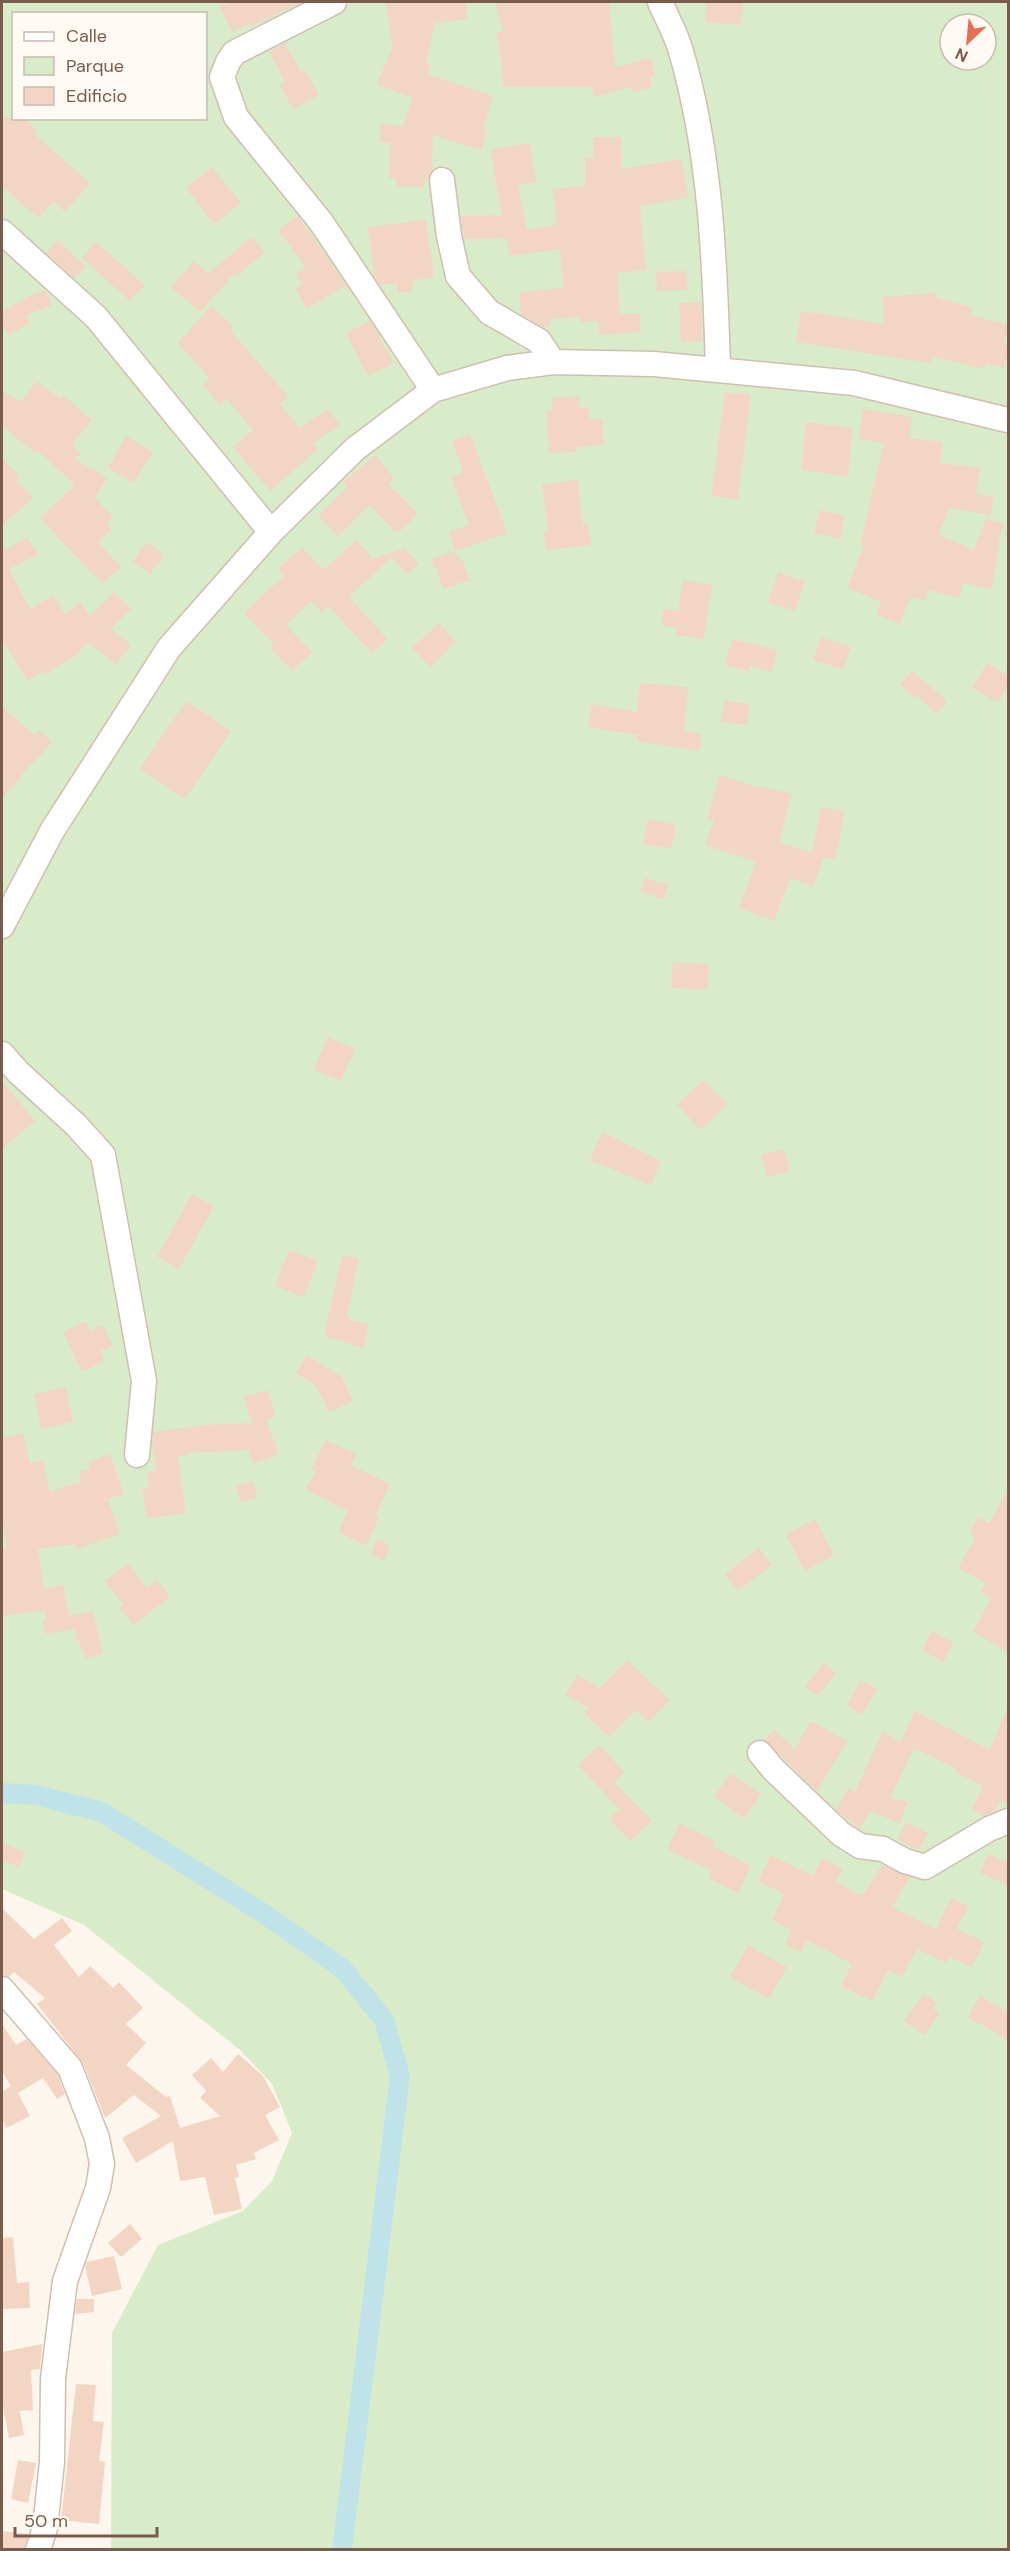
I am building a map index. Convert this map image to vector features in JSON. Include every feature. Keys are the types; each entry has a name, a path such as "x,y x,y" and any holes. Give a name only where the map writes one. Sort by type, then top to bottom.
{"street":[{"path":"334,2 234,53 222,77 236,117 321,222 433,390"},
{"path":"660,2 680,46 698,125 714,243 718,370"},
{"path":"442,180 449,236 458,276 489,312 539,341 553,362"},
{"path":"2,232 96,317 271,532"},
{"path":"2,926 52,831 169,648 271,532 355,449 433,390 507,368 553,362 654,364 854,383 1008,420"},
{"path":"2,1054 18,1072 76,1125 103,1155 144,1381 137,1455"},
{"path":"760,1753 773,1769 841,1834 860,1846 883,1849 904,1861 926,1867 989,1829 1008,1821"},
{"path":"5,2000 70,2068 97,2138 102,2164 99,2188 65,2281 53,2379 51,2462 45,2528 38,2550"}],"green space":[{"path":"2,2 1008,2 1008,2549 111,2549 112,2333 158,2245 243,2211 272,2181 292,2133 272,2084 240,2050 84,1925 2,1889"}],"building":[{"path":"232,2 304,2 232,32 220,7"},
{"path":"386,2 466,2 467,19 435,23 426,63 431,65 427,74 493,96 483,129 487,131 481,150 433,135 432,170 428,179 425,179 424,187 396,186 396,178 389,178 390,143 379,142 381,124 403,126 412,98 377,84 392,48"},
{"path":"495,2 609,2 615,67 651,58 655,76 649,77 652,87 634,92 632,87 594,97 592,87 503,87 496,32 503,31"},
{"path":"707,2 743,2 741,25 705,22"},
{"path":"285,43 301,72 305,70 319,95 293,109 279,84 285,81 269,52"},
{"path":"2,118 27,120 38,131 34,134 90,183 65,212 53,201 38,218 2,186"},
{"path":"593,137 621,137 622,169 681,159 689,197 640,206 646,270 617,273 620,314 639,313 641,332 599,335 598,321 580,322 580,317 549,319 550,326 542,327 521,314 519,292 563,288 560,249 509,256 506,238 464,239 461,216 502,215 490,150 530,143 536,182 518,185 527,230 556,225 553,189 585,186 585,158 593,158"},
{"path":"212,167 241,203 214,224 186,188"},
{"path":"298,216 346,285 307,309 295,289 303,284 296,274 306,268 278,230"},
{"path":"426,220 434,278 412,280 414,291 398,293 397,283 380,285 374,276 368,227"},
{"path":"251,237 265,252 236,277 234,274 200,312 171,287 194,261 208,274"},
{"path":"58,240 86,267 74,278 46,253"},
{"path":"96,242 145,285 130,301 82,258"},
{"path":"686,271 687,290 657,291 656,272"},
{"path":"45,290 53,305 26,315 30,323 9,335 2,324 2,312 29,296"},
{"path":"937,293 937,298 972,307 970,315 1008,325 1004,345 1008,346 1005,368 986,363 984,369 932,356 931,363 796,342 801,311 884,324 882,297"},
{"path":"701,302 703,341 681,342 679,303"},
{"path":"211,306 233,326 230,330 288,397 280,404 300,428 328,409 340,425 313,443 318,449 270,491 233,447 253,430 227,399 220,405 203,385 210,379 178,343"},
{"path":"370,321 394,363 368,376 346,333"},
{"path":"37,381 61,399 64,396 92,420 72,445 81,453 75,459 107,478 95,498 113,517 107,523 112,529 98,542 121,567 102,584 40,518 75,485 37,450 35,453 2,426 2,391 21,402"},
{"path":"725,392 751,395 738,499 711,496"},
{"path":"579,396 580,408 589,408 590,419 602,419 604,445 576,447 577,452 549,453 546,410 553,410 552,398"},
{"path":"863,409 912,417 909,438 943,442 940,463 980,468 976,494 994,497 990,515 949,508 939,535 974,550 986,518 1004,524 998,541 1000,542 992,589 963,583 960,598 928,590 925,601 911,597 899,624 876,614 882,602 847,588 864,545 860,544 884,443 858,439"},
{"path":"806,422 853,428 848,476 801,470"},
{"path":"470,434 507,533 455,551 449,532 469,525 451,477 463,473 452,441"},
{"path":"126,436 153,452 134,483 108,468"},
{"path":"375,455 394,478 388,483 418,514 400,531 394,531 370,505 338,536 318,515 347,488 343,482"},
{"path":"2,458 20,477 16,481 33,498 2,526"},
{"path":"578,480 583,526 588,525 591,545 546,550 544,530 548,530 542,484"},
{"path":"820,510 844,515 841,539 814,533"},
{"path":"27,538 39,554 9,569 30,609 53,595 65,614 80,602 90,616 114,592 131,609 111,629 131,645 116,664 87,642 77,655 45,674 43,671 28,681 2,639 2,551"},
{"path":"356,540 372,557 367,561 404,548 419,564 408,574 392,557 349,597 387,639 372,653 329,607 322,613 311,601 286,625 312,652 292,671 270,648 274,644 244,613 284,576 278,569 302,547 324,570"},
{"path":"147,542 164,555 150,574 133,561"},
{"path":"453,551 463,562 470,580 443,589 432,559"},
{"path":"778,572 805,582 795,611 768,602"},
{"path":"683,580 712,585 704,639 676,635 677,628 661,625 664,609 678,611"},
{"path":"439,623 456,642 430,667 412,648"},
{"path":"821,637 851,647 843,669 813,660"},
{"path":"732,639 777,650 772,672 750,666 749,671 725,665"},
{"path":"987,663 1008,676 1008,686 998,703 972,688"},
{"path":"912,671 947,701 936,714 900,684"},
{"path":"640,683 688,687 684,731 702,734 699,751 637,741 638,735 588,727 592,704 637,712"},
{"path":"186,701 231,731 185,799 140,769"},
{"path":"724,701 749,704 747,725 721,722"},
{"path":"2,707 35,735 39,730 52,742 2,799"},
{"path":"720,775 760,788 760,786 792,794 779,842 812,853 821,807 845,812 835,859 824,857 813,886 790,878 774,921 739,908 756,862 705,845 714,820 707,818"},
{"path":"648,819 676,825 671,849 643,844"},
{"path":"645,878 668,885 663,899 640,891"},
{"path":"673,962 709,964 707,990 671,988"},
{"path":"328,1037 355,1049 341,1081 313,1070"},
{"path":"703,1080 727,1104 701,1130 677,1105"},
{"path":"2,1081 35,1121 2,1149"},
{"path":"602,1132 661,1161 651,1185 590,1160"},
{"path":"784,1149 790,1171 767,1177 761,1155"},
{"path":"192,1194 214,1206 179,1269 157,1257"},
{"path":"289,1250 318,1261 304,1297 275,1286"},
{"path":"342,1255 359,1259 347,1315 350,1316 349,1320 369,1324 364,1348 324,1336"},
{"path":"86,1321 90,1331 103,1325 113,1346 100,1351 104,1361 82,1372 63,1332"},
{"path":"307,1355 342,1377 353,1401 329,1412 316,1386 296,1373"},
{"path":"66,1387 73,1422 41,1429 34,1394"},
{"path":"268,1390 276,1416 266,1419 279,1454 253,1464 248,1450 187,1453 187,1455 178,1456 186,1513 147,1518 142,1489 149,1488 147,1472 156,1470 152,1444 153,1432 205,1425 252,1423 244,1397"},
{"path":"23,1433 30,1463 43,1461 50,1492 82,1481 79,1472 90,1468 88,1462 110,1454 124,1494 108,1499 120,1534 77,1549 76,1544 38,1549 44,1589 63,1585 69,1616 93,1611 103,1653 86,1659 74,1629 45,1634 43,1620 46,1620 45,1610 2,1616 2,1549 7,1548 2,1517 2,1438"},
{"path":"326,1440 356,1454 351,1465 390,1484 375,1516 379,1518 366,1546 338,1532 348,1511 306,1489 316,1471 311,1469"},
{"path":"253,1481 258,1497 241,1502 236,1486"},
{"path":"1008,1489 1008,1652 973,1632 991,1598 981,1592 986,1583 958,1568 975,1538 969,1534 978,1517 989,1524"},
{"path":"815,1519 834,1555 805,1571 786,1535"},
{"path":"378,1539 391,1546 384,1561 370,1554"},
{"path":"759,1548 772,1565 738,1591 725,1574"},
{"path":"128,1564 147,1588 157,1580 170,1597 133,1625 118,1606 124,1605 105,1581"},
{"path":"932,1631 954,1643 943,1662 922,1650"},
{"path":"627,1660 670,1700 649,1722 636,1710 609,1737 584,1713 589,1708 565,1695 577,1675 600,1688"},
{"path":"823,1663 836,1673 818,1696 805,1687"},
{"path":"861,1680 877,1689 862,1715 847,1706"},
{"path":"1008,1706 1008,1804 1000,1800 994,1811 984,1816 972,1809 983,1786 955,1772 957,1769 914,1748 891,1797 908,1803 899,1823 870,1811 860,1829 836,1810 848,1788 855,1792 883,1731 900,1743 915,1711 990,1750"},
{"path":"811,1721 847,1741 817,1791 765,1740 774,1730 795,1749"},
{"path":"599,1745 624,1772 614,1782 652,1821 630,1841 609,1819 619,1809 578,1765"},
{"path":"730,1773 761,1794 744,1818 714,1797"},
{"path":"906,1822 928,1833 919,1850 897,1840"},
{"path":"680,1823 715,1841 712,1846 751,1866 738,1893 708,1878 712,1871 667,1849"},
{"path":"2,1843 25,1852 19,1867 2,1860"},
{"path":"988,1854 1008,1863 1008,1885 980,1873"},
{"path":"771,1855 813,1876 822,1858 843,1869 836,1882 862,1896 882,1865 910,1877 892,1907 936,1929 951,1898 968,1906 957,1929 984,1942 972,1967 949,1957 946,1963 917,1949 902,1977 888,1970 872,2001 841,1986 852,1964 807,1940 801,1952 785,1944 792,1930 772,1920 784,1894 758,1881"},
{"path":"2,1908 34,1939 62,1918 72,1931 54,1945 79,1977 90,1966 113,1988 119,1982 143,2008 126,2024 146,2043 126,2065 166,2097 170,2096 180,2128 220,2116 200,2098 206,2091 192,2075 211,2058 223,2072 238,2054 263,2076 280,2107 265,2115 279,2140 254,2153 256,2159 236,2165 239,2177 235,2178 242,2209 214,2215 205,2177 180,2181 173,2141 136,2163 122,2138 161,2116 134,2095 105,2118 83,2063 37,2004 45,1998 14,1972 9,1977 2,1975"},
{"path":"748,1945 787,1967 769,1999 730,1977"},
{"path":"924,1994 937,2003 933,2009 940,2013 924,2035 904,2021"},
{"path":"980,1996 1008,2012 1008,2040 968,2017"},
{"path":"2,2024 16,2045 27,2039 58,2075 65,2094 57,2099 43,2078 18,2093 30,2116 6,2128 2,2118 2,2092 11,2086 2,2072"},
{"path":"130,2224 142,2239 121,2257 108,2243"},
{"path":"13,2237 17,2283 29,2282 30,2308 2,2309 2,2238"},
{"path":"114,2256 122,2289 92,2296 85,2267 87,2262"},
{"path":"77,2299 94,2299 94,2312 75,2314"},
{"path":"42,2344 40,2369 31,2370 33,2410 20,2411 24,2435 9,2438 2,2401 2,2352"},
{"path":"76,2384 96,2385 93,2421 104,2422 99,2461 105,2462 99,2524 61,2520"},
{"path":"18,2460 36,2463 28,2503 11,2499"},
{"path":"2,2531 28,2534 24,2550 2,2550"}],"waterway":[{"path":"2,1793 36,1795 102,1812 266,1915 343,1969 384,2020 400,2076 342,2550"}]}
